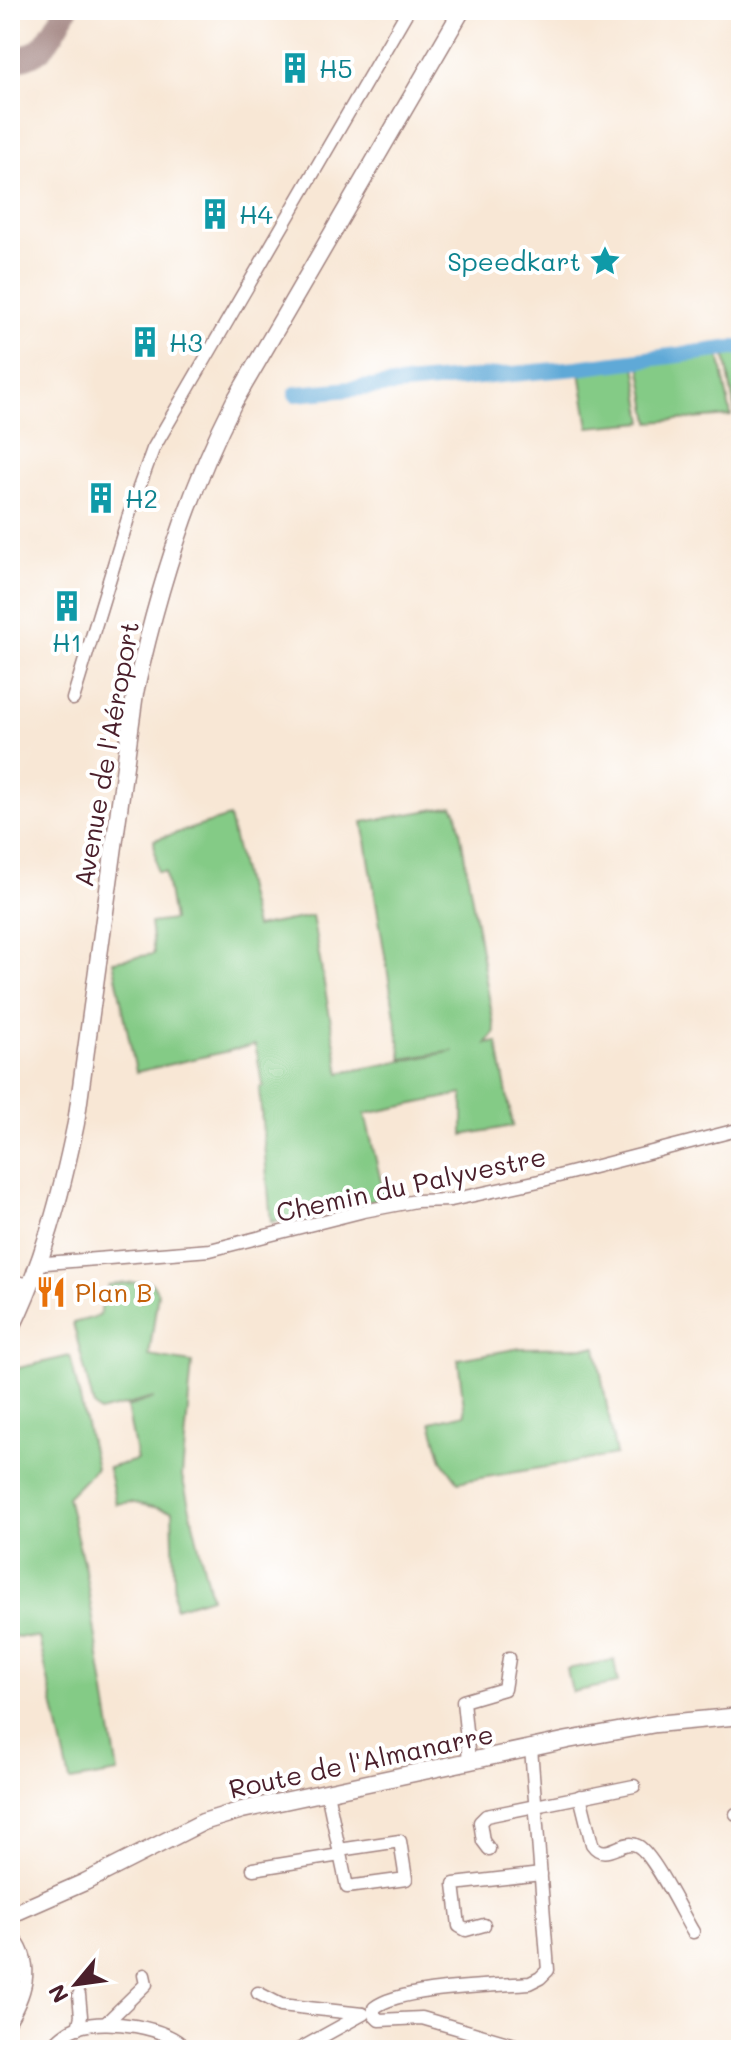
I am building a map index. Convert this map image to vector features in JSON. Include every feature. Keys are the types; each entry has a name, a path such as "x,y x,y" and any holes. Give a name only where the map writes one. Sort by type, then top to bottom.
{"main road":[{"name":"Avenue de l'Aéroport","path":"10,1331 40,1261 63,1186 76,1123 135,693 148,635 195,488 234,402 462,10"},
{"name":"Route de l'Almanarre","path":"12,1915 203,1822 242,1810 469,1760 656,1724 741,1716"}],"street":[{"path":"73,699 129,515 153,449 408,10"},
{"name":"Chemin du Palyvestre","path":"40,1261 96,1261 210,1250 364,1211 416,1201 451,1200 539,1181 741,1129"},
{"path":"10,1281 31,1285"},
{"path":"469,1760 463,1701 504,1689 509,1658"},
{"path":"298,2050 368,2014 381,2002 421,1993 530,1983 548,1970 531,1748"},
{"path":"489,1849 483,1841 480,1822 486,1816 634,1786"},
{"path":"253,1869 340,1852 400,1841 406,1879 347,1887 340,1852 327,1792"},
{"path":"580,1796 592,1844 605,1853 632,1844 640,1847 651,1859 693,1932"},
{"path":"484,1925 466,1930 459,1926 454,1884 541,1874"},
{"path":"10,2020 28,1982 13,1936 18,1925 12,1915"},
{"path":"107,2022 146,1984 144,1975"},
{"path":"258,1993 281,2005 368,2014 379,2020 422,2018 532,2050"},
{"path":"78,2028 81,2016 79,1995"},
{"path":"48,2050 61,2037 78,2028 107,2022 154,2031 178,2041 187,2050"}],"green space":[{"path":"741,353 741,417 736,417 725,355"},
{"path":"719,354 731,416 650,422 640,364"},
{"path":"635,365 644,422 589,427 580,372"},
{"path":"453,806 457,813 495,1032 486,1044 497,1042 513,1126 463,1135 463,1094 365,1114 385,1198 271,1222 259,1088 263,1086 255,1045 136,1072 113,961 154,954 150,923 173,920 165,872 157,872 154,840 229,817 255,927 312,916 340,1073 454,1051 402,1059 363,822"},
{"path":"147,1281 158,1293 149,1356 192,1363 182,1476 211,1597 175,1608 172,1511 130,1502 116,1504 108,1468 137,1460 127,1407 154,1398 99,1412 94,1407 73,1323 99,1316 108,1285"},
{"path":"596,1347 616,1455 458,1482 442,1460 431,1422 465,1414 458,1359 521,1348"},
{"path":"70,1356 96,1468 67,1497 85,1570 118,1773 70,1781 39,1638 10,1636 10,1370"},
{"path":"614,1660 618,1683 572,1692 567,1669"}],"waterway":[{"path":"296,394 577,368 741,347"}],"taxiway":[{"path":"10,60 39,50 66,10"}],"place":[{"name":"H5","path":"295,68"},
{"name":"H4","path":"215,214"},
{"name":"Speedkart","path":"605,261"},
{"name":"H3","path":"145,342"},
{"name":"H2","path":"101,498"},
{"name":"H1","path":"67,606"},
{"name":"Plan B","path":"51,1292"}]}
